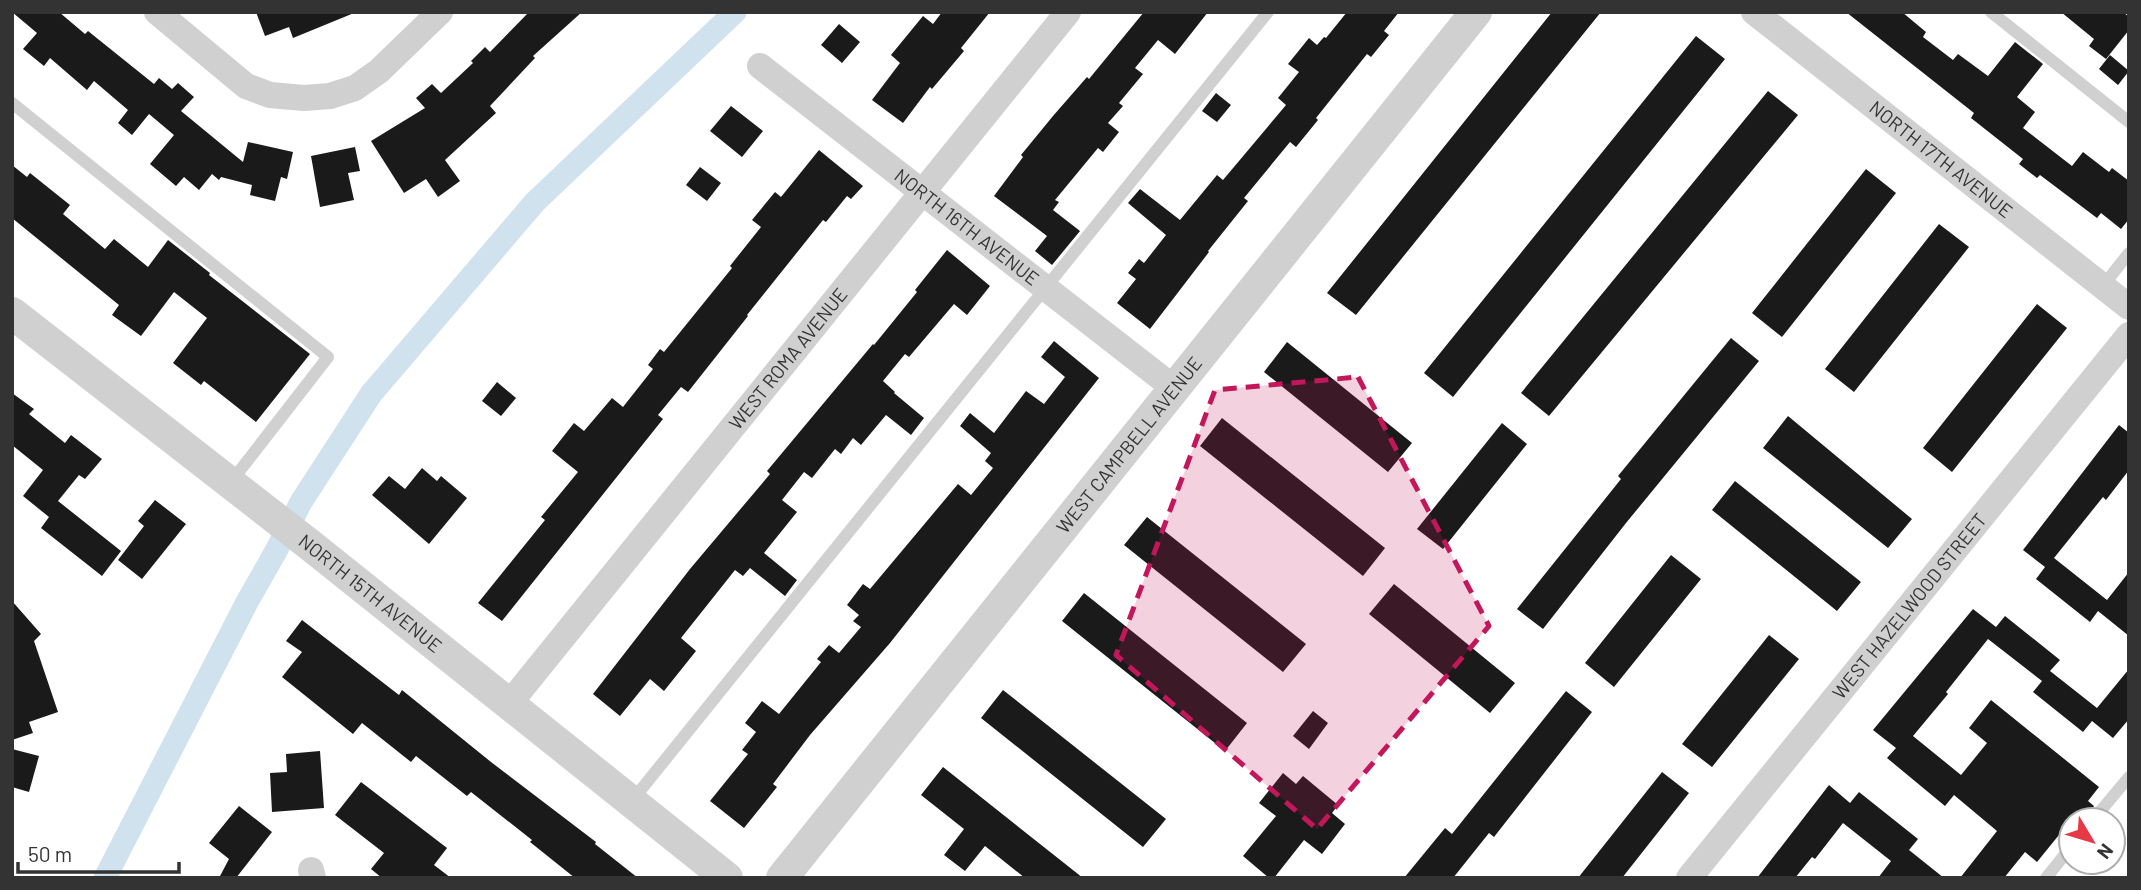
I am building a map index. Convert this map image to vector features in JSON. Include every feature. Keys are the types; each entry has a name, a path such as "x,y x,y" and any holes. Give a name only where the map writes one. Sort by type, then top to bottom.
{"street":[{"path":"156,12 246,86 270,96 304,98 330,96 355,88 379,71 440,12"},
{"name":"WEST ROMA AVENUE","path":"509,704 1068,12"},
{"name":"WEST CAMPBELL AVENUE","path":"782,878 1476,12"},
{"name":"NORTH 17TH AVENUE","path":"1754,12 2129,307"},
{"name":"NORTH 16TH AVENUE","path":"760,66 1174,388"},
{"name":"NORTH 15TH AVENUE","path":"12,313 310,545 727,878"},
{"name":"WEST HAZELWOOD STREET","path":"1689,878 2129,335"}],"lane":[{"path":"631,802 1268,12"},
{"path":"1991,12 2129,122"},
{"path":"12,103 328,357 229,483"},
{"path":"2102,286 2129,253"},
{"path":"2105,806 2129,777"},
{"path":"2046,878 2057,864"}],"highlighted area":[{"path":"1358,377 1489,626 1317,829 1116,655 1215,390"}],"building":[{"path":"12,12 59,12 85,34 88,31 154,84 159,78 172,89 178,83 194,97 181,111 243,162 248,142 293,152 287,179 281,177 275,201 250,195 252,185 221,177 219,180 212,174 199,190 184,177 176,186 150,164 174,135 149,114 132,135 118,123 128,110 94,81 87,90 50,58 44,66 23,49 37,33"},
{"path":"256,12 354,13 293,38 289,27 265,36"},
{"path":"529,12 582,12 533,56 535,58 490,106 496,113 445,160 460,181 438,197 426,179 404,193 371,141 425,108 416,98 432,84 441,93 473,63 471,61 485,47 490,52"},
{"path":"942,12 990,12 961,48 964,51 932,89 930,87 903,123 872,100 900,63 891,55 923,16 933,24"},
{"path":"1144,12 1208,12 1175,54 1158,40 1135,68 1143,74 1119,103 1123,106 1108,123 1119,132 1103,152 1098,148 1055,200 1059,202 1053,210 1080,231 1052,265 1035,251 1047,236 994,196 1023,157 1021,155"},
{"path":"1347,12 1399,12 1384,31 1389,35 1371,57 1367,54 1296,147 1290,142 1244,198 1248,201 1150,329 1117,303 1136,279 1128,273 1139,259 1144,263 1166,235 1128,203 1140,189 1180,220 1217,175 1223,180 1286,105 1278,98 1299,72 1288,64 1309,38 1317,45 1326,38"},
{"path":"1552,12 1601,12 1356,315 1327,293"},
{"path":"1846,12 1902,12 1926,32 1923,37 1953,60 1958,54 1988,76 2015,42 2043,64 2017,97 2035,112 2023,128 2072,166 2083,152 2109,172 2112,168 2129,181 2129,219 2121,229 2101,213 2097,218 2040,175 2037,178 2019,164 2023,159 1971,118 1974,113"},
{"path":"2061,12 2123,12 2129,17 2129,30 2106,59 2089,46 2094,39"},
{"path":"839,24 860,42 842,63 821,45"},
{"path":"1696,36 1725,59 1453,397 1424,373"},
{"path":"2110,55 2129,71 2118,85 2099,69"},
{"path":"1768,91 1798,115 1549,416 1521,393"},
{"path":"1216,93 1231,105 1217,122 1202,111"},
{"path":"731,106 763,131 742,157 710,131"},
{"path":"355,147 360,171 348,173 354,200 320,207 311,156"},
{"path":"819,150 863,186 851,199 847,196 826,222 823,220 688,392 681,387 658,415 663,419 502,621 478,603 545,520 541,517 578,472 552,451 574,423 584,431 612,398 623,407 653,369 648,365 660,349 664,352 732,268 730,266 761,227 752,220 775,192 781,197"},
{"path":"12,165 27,177 30,173 70,205 63,214 105,249 114,239 148,267 168,240 310,354 256,422 204,381 201,385 173,363 207,318 174,292 141,336 112,315 119,305 12,218"},
{"path":"700,167 721,183 707,201 686,185"},
{"path":"1866,169 1896,193 1782,337 1752,313"},
{"path":"1939,224 1969,247 1854,392 1825,369"},
{"path":"947,250 990,286 967,315 954,304 909,357 905,354 883,381 924,418 911,435 886,415 861,445 853,438 841,454 835,449 812,478 804,472 782,500 797,512 764,553 797,580 785,596 750,568 743,576 735,570 681,638 696,651 664,691 650,679 620,716 593,694 690,569 770,474 767,471 874,345"},
{"path":"2037,304 2067,328 1952,472 1923,448"},
{"path":"1731,338 1759,361 1543,629 1517,609 1621,479 1618,476"},
{"path":"1054,341 1099,378 890,643 810,735 773,784 777,787 744,828 710,801 748,754 742,750 756,732 745,723 762,701 779,714 821,662 817,659 829,645 839,653 861,627 853,621 859,615 847,605 863,584 870,589 958,484 971,495 993,468 985,461 991,453 960,426 970,413 994,433 1026,391 1044,404 1065,377 1041,357"},
{"path":"1287,342 1412,443 1388,472 1264,372"},
{"path":"497,382 516,398 501,416 482,401"},
{"path":"12,393 34,409 29,414 65,443 71,435 102,459 85,479 79,475 58,501 121,551 102,576 41,528 49,517 23,496 43,470 12,445"},
{"path":"1788,416 1912,519 1888,548 1763,448"},
{"path":"1222,418 1385,548 1363,576 1200,446"},
{"path":"1502,423 1527,444 1443,549 1417,529"},
{"path":"2119,425 2129,433 2129,470 2106,500 2103,497 2054,558 2107,600 2129,572 2129,636 2098,611 2090,622 2036,579 2045,567 2023,550"},
{"path":"422,468 437,481 441,476 467,498 429,544 372,495 389,476 405,489"},
{"path":"1735,481 1861,582 1837,611 1712,510"},
{"path":"155,500 186,524 142,579 118,560 144,526 138,521"},
{"path":"1147,517 1306,644 1283,672 1124,545"},
{"path":"1671,555 1701,579 1614,687 1585,663"},
{"path":"1394,584 1515,683 1490,713 1369,614"},
{"path":"1084,593 1247,723 1225,751 1062,621"},
{"path":"12,601 41,634 34,641 58,712 29,722 33,733 12,740"},
{"path":"1973,609 1996,627 2005,616 2060,660 2050,671 2097,708 2129,669 2129,719 2113,738 2092,721 2083,732 2033,692 2042,681 1988,639 1913,736 1961,775 1987,743 1969,728 1991,700 2099,787 2088,801 2094,806 2057,806 2057,837 2037,862 2025,852 2004,878 1960,878 1997,831 1954,795 1945,806 1887,758 1896,748 1873,730"},
{"path":"302,620 399,695 402,690 638,878 575,878 471,792 467,796 416,756 411,762 362,723 353,734 282,677 302,652 286,641"},
{"path":"1769,635 1799,659 1712,767 1682,744"},
{"path":"1003,690 1166,819 1143,847 981,718"},
{"path":"1566,691 1592,712 1494,837 1489,833 1453,878 1404,878 1445,828 1452,834"},
{"path":"1313,711 1328,723 1309,749 1293,736"},
{"path":"12,749 39,756 29,792 12,787"},
{"path":"320,751 324,808 272,812 270,773 287,772 286,754"},
{"path":"943,767 1083,878 1025,878 985,846 965,871 944,855 964,829 921,795"},
{"path":"1662,772 1689,793 1622,878 1578,878"},
{"path":"1283,773 1296,784 1303,776 1338,805 1332,813 1345,824 1322,854 1304,840 1274,878 1269,878 1243,856 1276,816 1259,803"},
{"path":"361,782 447,848 434,865 451,878 382,878 371,869 384,853 335,815"},
{"path":"1829,785 1850,803 1859,792 1918,839 1909,850 1944,878 1878,878 1891,861 1843,823 1815,859 1812,857 1795,878 1757,878"},
{"path":"239,806 272,832 236,878 219,878 229,859 209,843"}],"waterway":[{"path":"105,878 301,502 371,394 535,202 735,12"}]}
